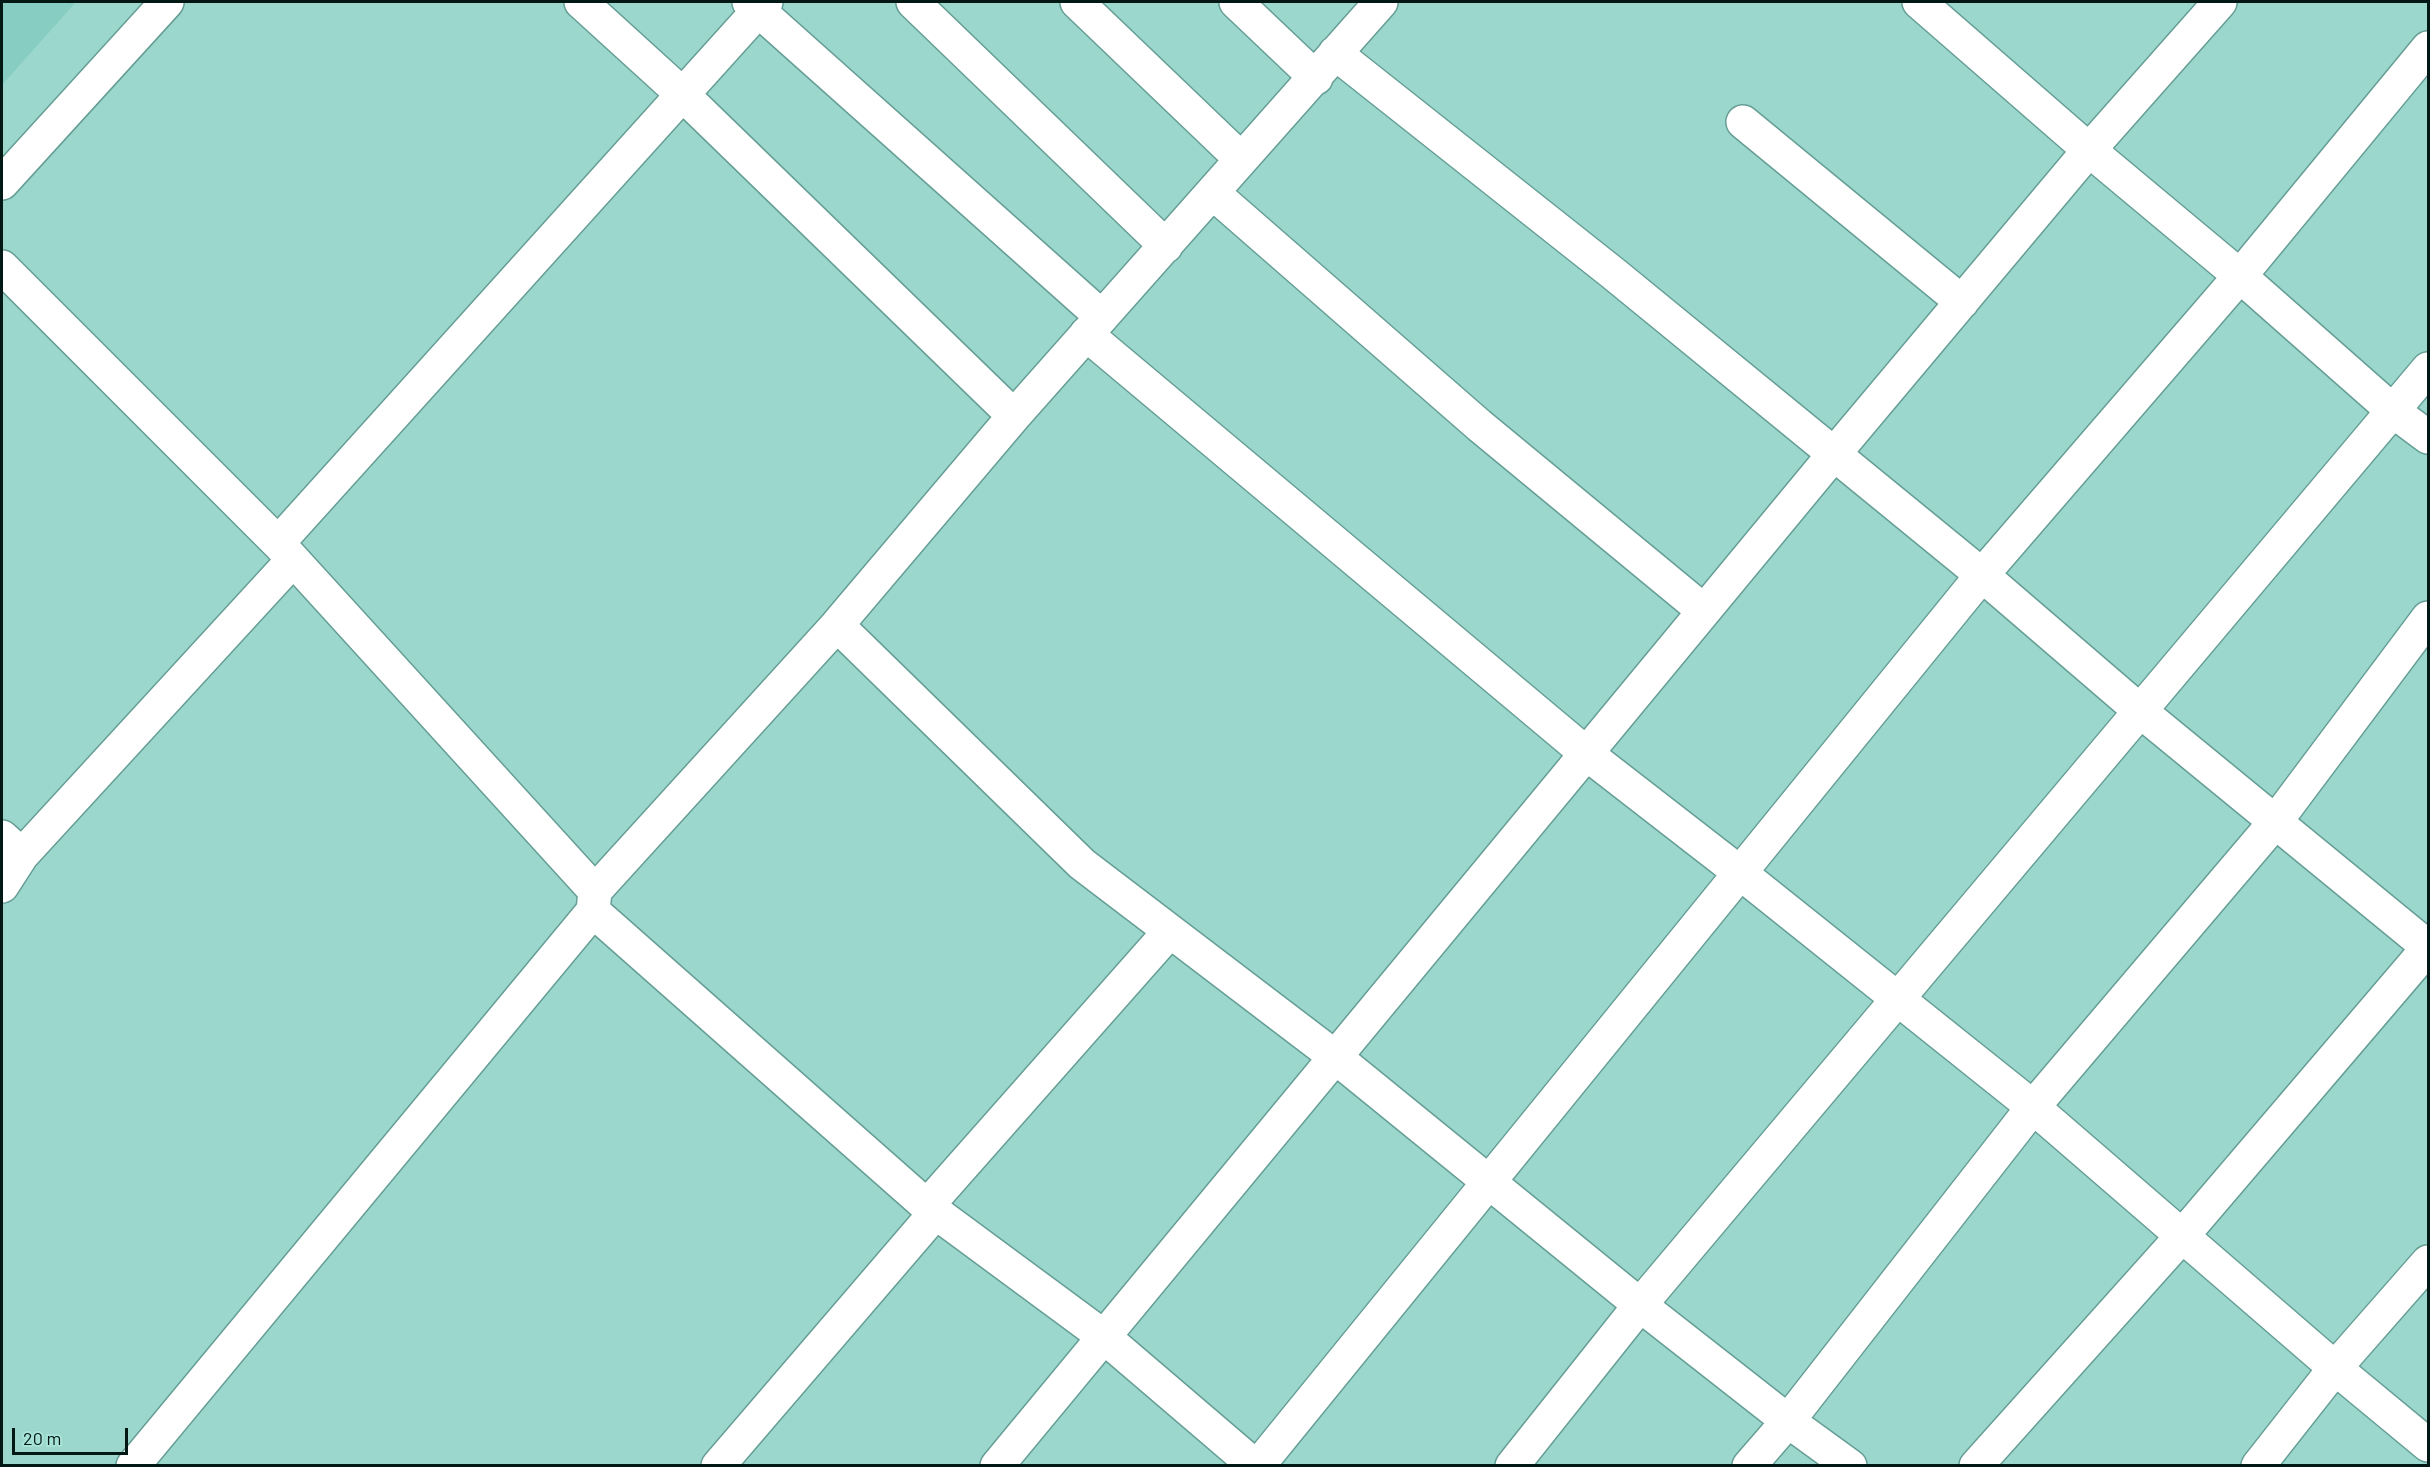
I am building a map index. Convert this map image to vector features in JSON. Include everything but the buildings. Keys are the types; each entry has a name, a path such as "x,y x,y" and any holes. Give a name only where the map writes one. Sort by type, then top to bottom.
{"street":[{"path":"2,183 167,2"},
{"path":"580,2 681,93 1014,416"},
{"path":"913,2 1166,246"},
{"path":"1077,2 1240,159"},
{"path":"1236,2 1614,274 1982,575 2139,710 2428,947 2183,1234 1976,1466"},
{"path":"133,1466 594,901 837,625 1014,416 1381,2"},
{"path":"1919,2 2089,150 2240,276 2393,411 2428,437"},
{"path":"997,1466 1834,454 2089,150 2220,2"},
{"path":"2,886 12,846 286,551 758,5 1094,326 1587,754 1739,872 2033,1107 2428,1445"},
{"path":"2,267 286,551 594,901 932,1209 1103,1336 1256,1466 1982,575 2240,276 2428,48"},
{"path":"1743,122 1962,302"},
{"path":"1213,193 1480,426 1704,611"},
{"path":"1512,1466 1640,1305 2428,369"},
{"path":"1749,1466 1788,1421 2033,1107 2276,821 2428,618"},
{"path":"837,625 1082,864 1334,1056 1640,1305 1788,1421 1850,1466"},
{"path":"718,1466 932,1209 1170,931"},
{"path":"2258,1466 2336,1368 2428,1262"}],"shaded area":[{"path":"2,2 76,2 2,85"}]}
